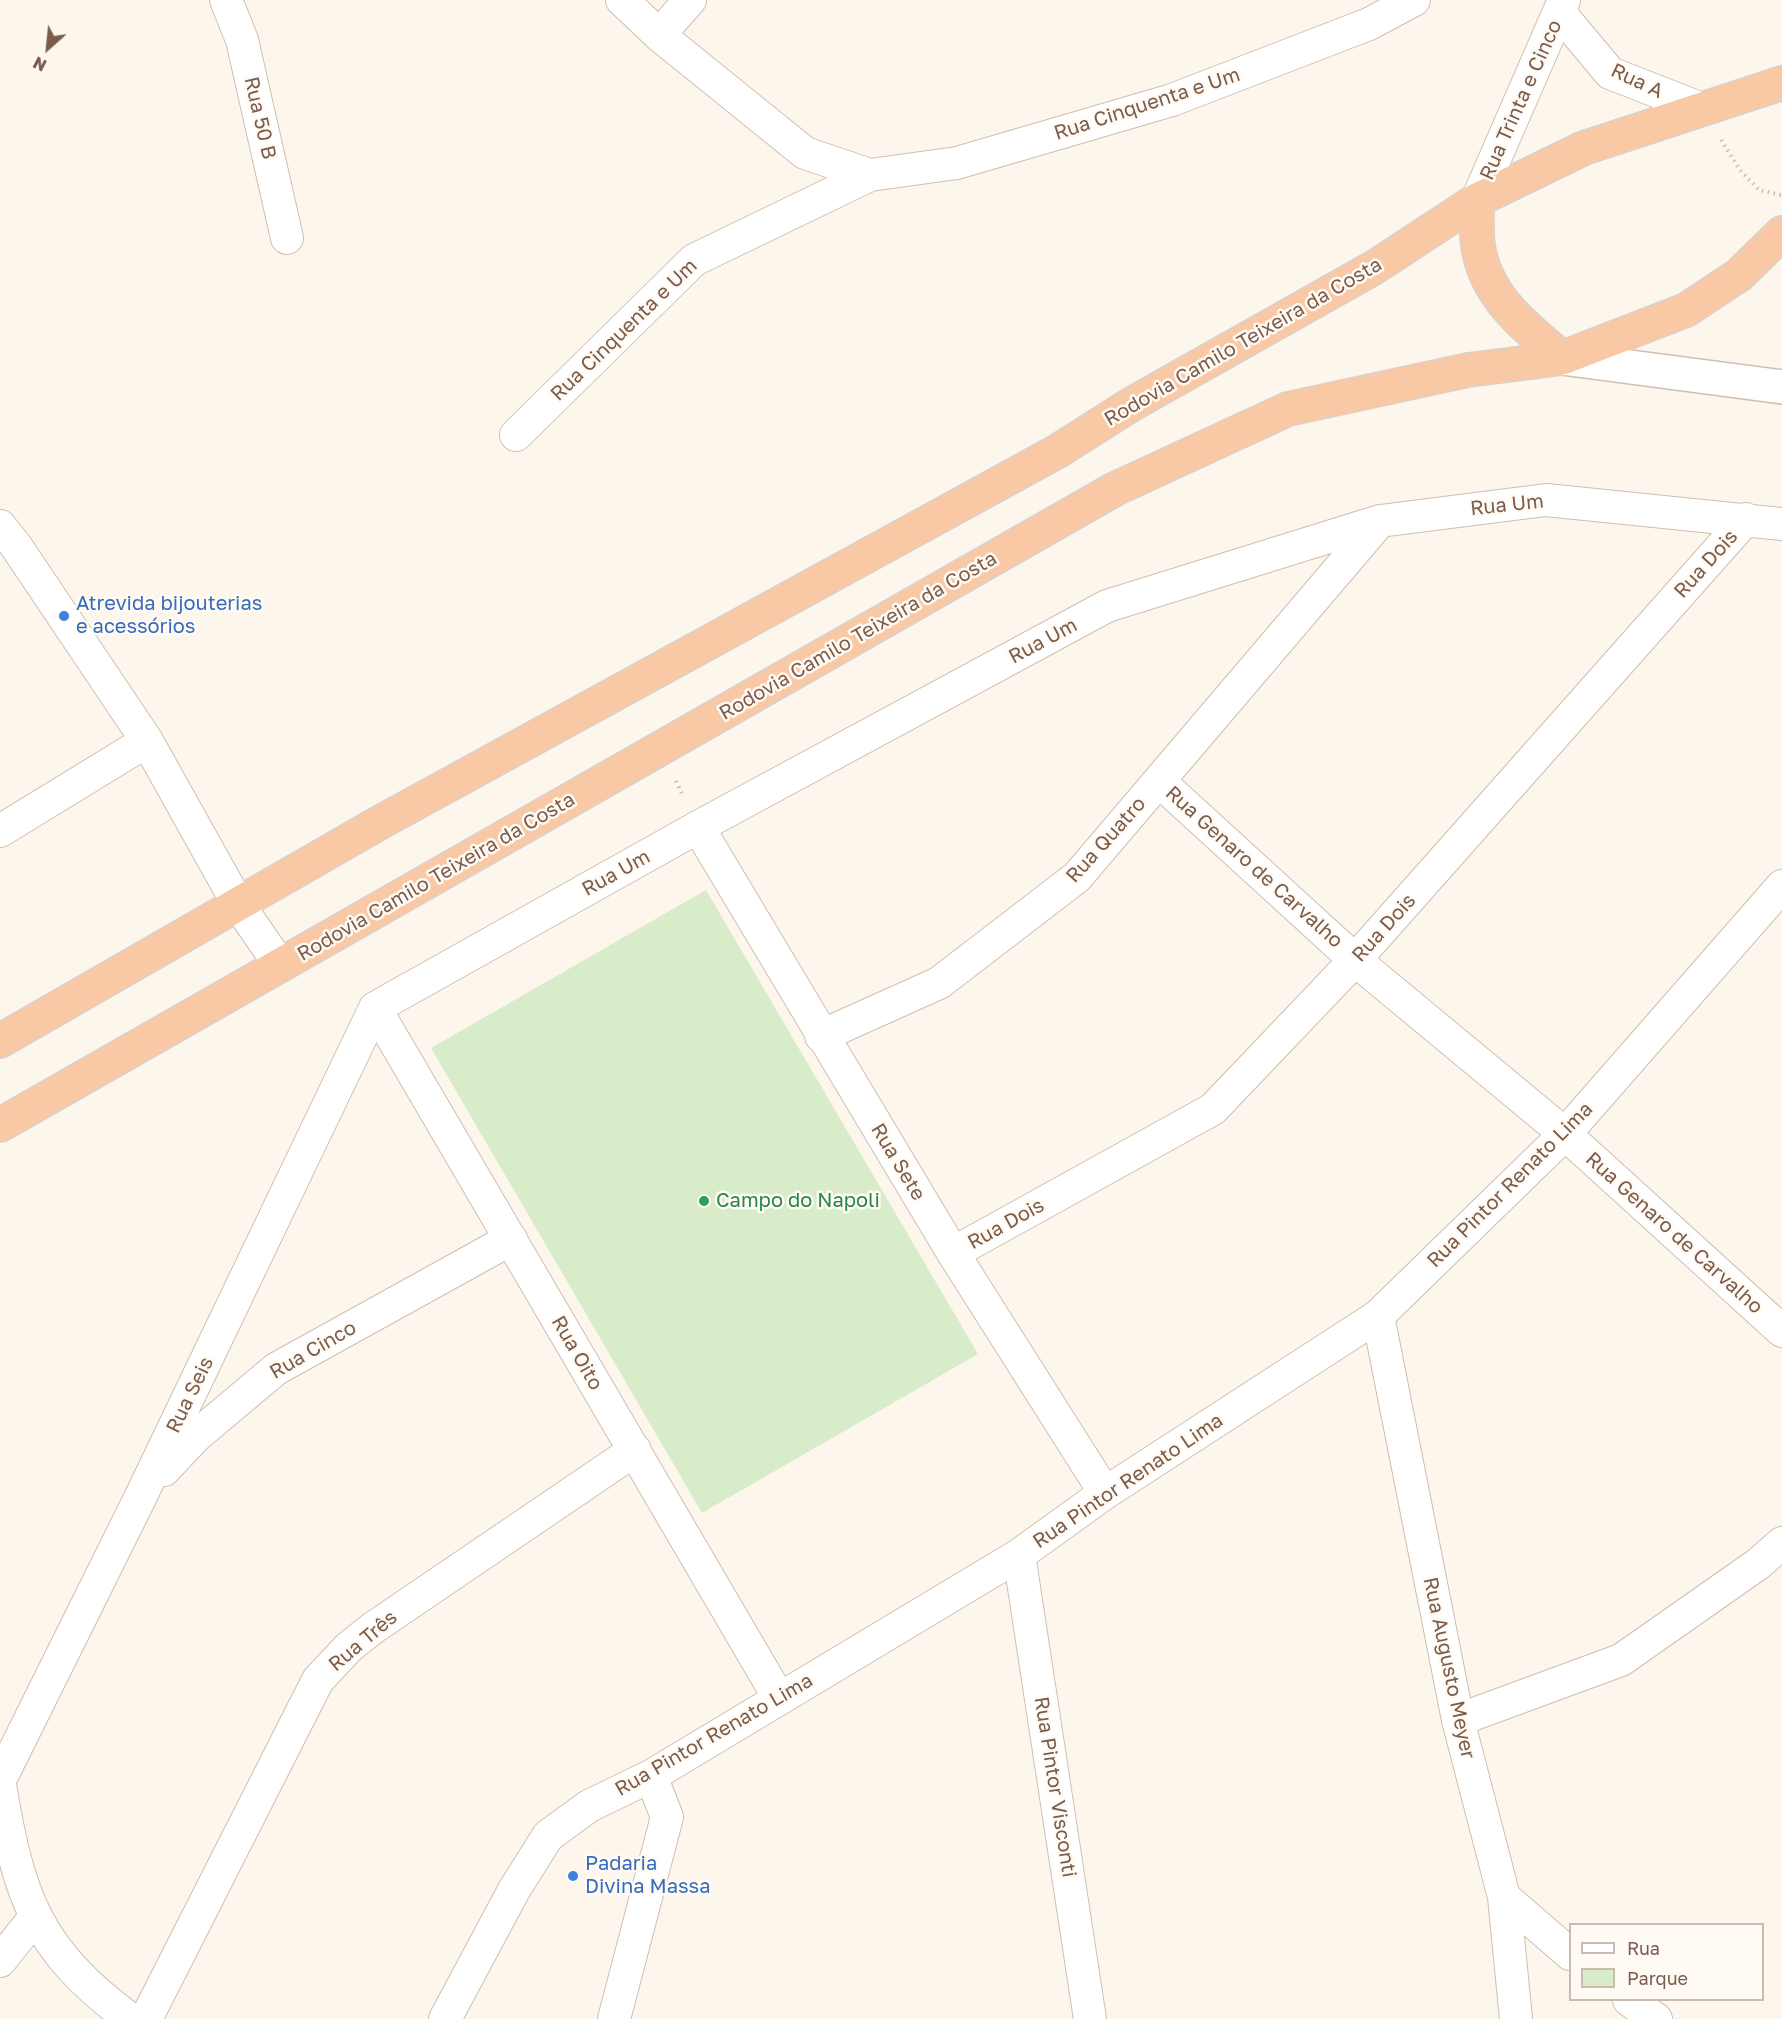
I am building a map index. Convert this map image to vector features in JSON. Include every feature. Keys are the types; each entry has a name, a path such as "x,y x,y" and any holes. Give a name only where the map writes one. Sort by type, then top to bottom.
{"highway":[{"name":"Rodovia Camilo Teixeira da Costa","path":"0,1041 379,823 1058,451 1132,404 1375,267 1477,200 1584,148 1782,83"},
{"path":"1477,200 1478,245 1485,277 1510,313 1562,358 1686,310 1739,275 1782,233"},
{"name":"Rodovia Camilo Teixeira da Costa","path":"0,1125 1114,489 1288,409 1468,370 1562,358"}],"street":[{"name":"Rua 50 B","path":"226,0 242,40 287,238"},
{"name":"Rua Cinquenta e Um","path":"622,0 659,35 805,153 870,175"},
{"path":"659,35 690,0"},
{"name":"Rua Cinquenta e Um","path":"516,435 694,260 870,175 957,163 1172,100 1369,24 1413,0"},
{"name":"Rua A","path":"1561,6 1610,73 1702,109"},
{"name":"Rua Trinta e Cinco","path":"1477,200 1561,6"},
{"name":"Rodovia Camilo Teixeira da Costa","path":"1562,358 1782,387"},
{"name":"Rua Um","path":"375,1008 698,827 1107,606 1380,521 1546,500 1782,524"},
{"name":"Rua Dois","path":"953,1253 1213,1109 1355,960 1746,519"},
{"name":"Rua Quatro","path":"821,1036 939,983 1077,877 1380,521"},
{"path":"5,542 147,741 238,904 280,966"},
{"path":"0,831 147,741"},
{"name":"Rua Genaro de Carvalho","path":"1160,781 1355,960 1565,1134 1782,1331"},
{"name":"Rua Sete","path":"698,827 821,1036 953,1253 1105,1493"},
{"name":"Rua Pintor Renato Lima","path":"445,2019 514,1890 548,1836 589,1806 651,1776 1019,1555 1105,1493 1378,1316 1565,1134 1782,886"},
{"name":"Rua Oito","path":"375,1008 778,1698"},
{"name":"Rua Seis","path":"0,1780 141,1496 375,1008"},
{"name":"Rua Cinco","path":"141,1496 195,1437 276,1369 510,1239"},
{"name":"Rua Augusto Meyer","path":"1378,1316 1458,1720 1504,1897 1516,2019"},
{"name":"Rua Três","path":"146,2019 318,1680 349,1647 373,1628 635,1450"},
{"path":"1458,1720 1621,1660 1758,1564 1782,1543"},
{"name":"Rua Pintor Visconti","path":"1019,1555 1090,2019"},
{"path":"614,2019 667,1816 651,1776"},
{"path":"0,1785 13,1857 45,1936 94,1992 130,2019"},
{"path":"1504,1897 1569,1953"},
{"path":"0,1962 36,1916"},
{"path":"1630,2001 1656,2019"}],"path":[{"path":"1702,109 1740,170 1759,190 1782,195"},
{"path":"672,774 698,827"}],"green space":[{"name":"Campo do Napoli","path":"706,890 978,1354 702,1513 431,1048"}],"place":[{"name":"Atrevida bijouterias e acessórios","path":"64,616"},
{"name":"Campo do Napoli","path":"704,1201"},
{"name":"Padaria Divina Massa","path":"573,1876"}]}
